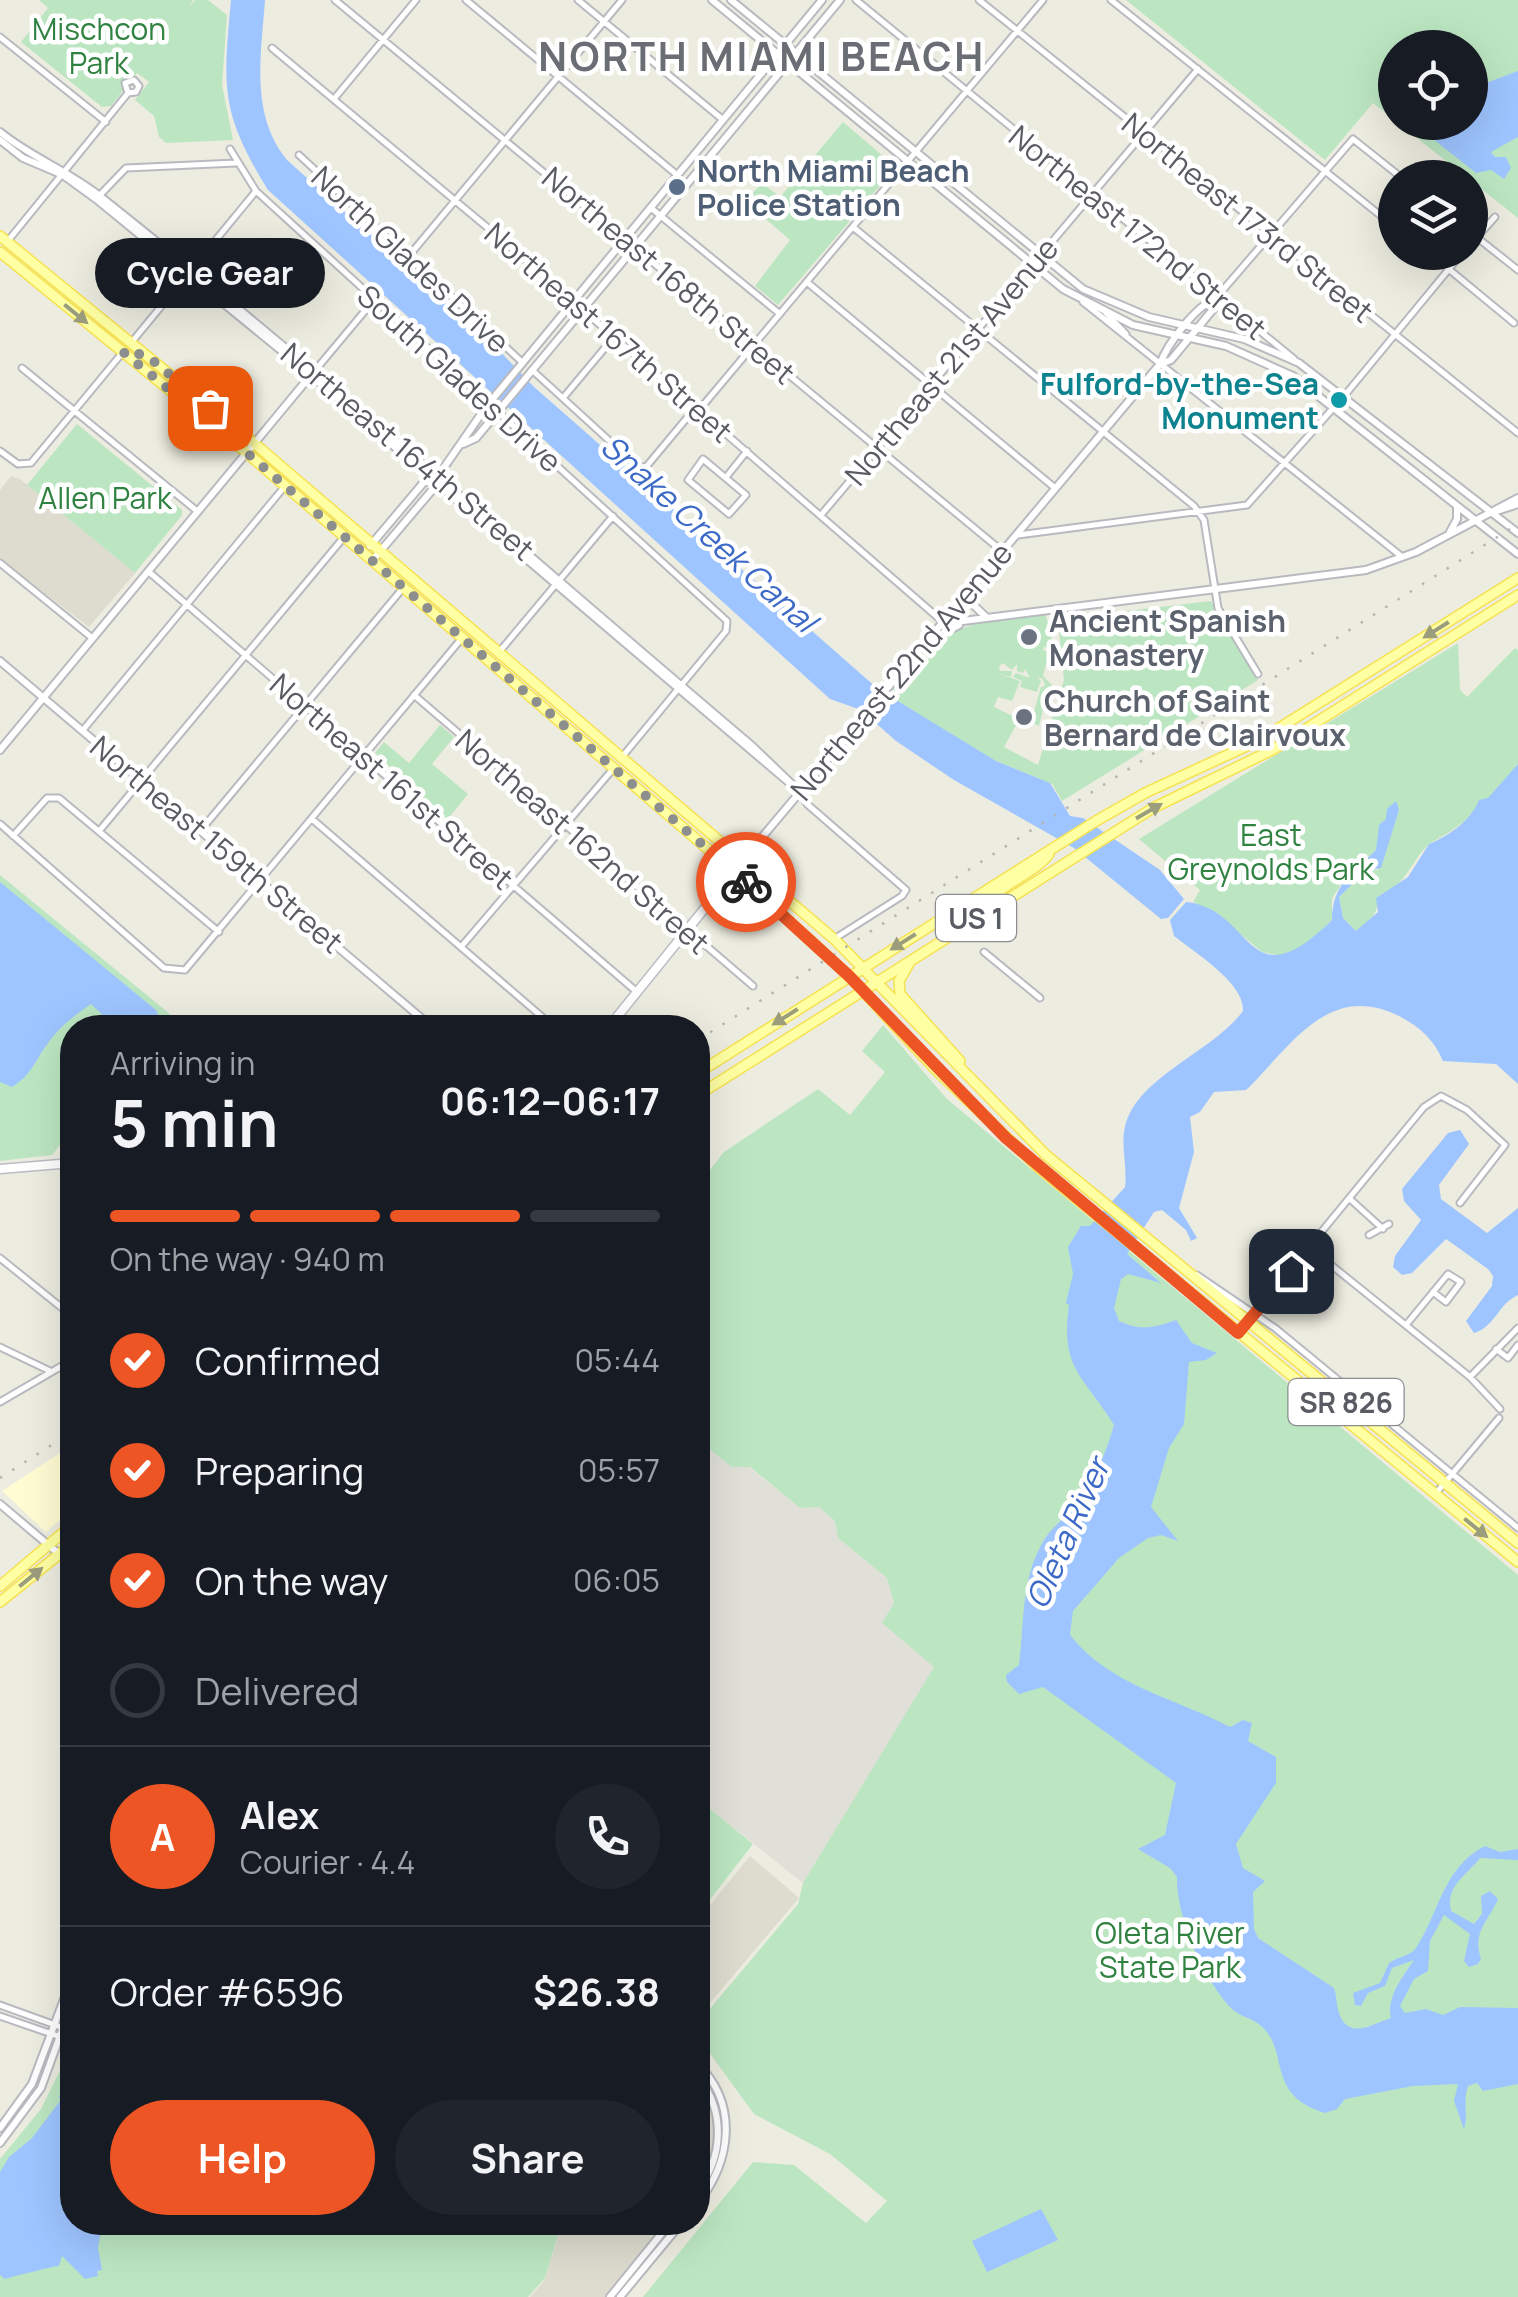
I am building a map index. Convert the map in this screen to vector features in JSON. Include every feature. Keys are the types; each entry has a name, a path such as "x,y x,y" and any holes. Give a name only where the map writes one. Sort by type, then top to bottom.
{"main road":[{"name":"SR 826","path":"2,240 255,444 834,939 1046,1155 1448,1478 1518,1543"},
{"name":"SR 826","path":"0,252 247,453 734,872 849,976 946,1080 1036,1166 1518,1562"},
{"path":"0,252 24,255"},
{"path":"107,339 131,342"},
{"path":"123,352 146,355"},
{"path":"161,383 192,393"},
{"name":"US 1","path":"710,1065 1096,820 1260,740 1518,578"},
{"path":"403,588 412,586 427,592"},
{"name":"US 1","path":"710,1087 1112,833 1170,799 1274,749 1518,595"},
{"path":"475,650 498,654"},
{"path":"596,754 620,758"},
{"path":"613,768 636,772"},
{"path":"985,912 990,899 1040,867 1057,845"},
{"name":"Northeast 22nd Avenue","path":"618,1015 742,862"},
{"path":"912,959 899,980 900,994 971,1074 974,1084"},
{"path":"1036,1166 1046,1155"},
{"path":"0,1169 60,1163"},
{"path":"0,1586 60,1536"},
{"path":"0,1602 59,1555"}],"street":[{"name":"Northeast 168th Street","path":"335,0 1002,551"},
{"path":"334,99 416,0"},
{"path":"466,0 676,174"},
{"path":"578,0 722,118"},
{"path":"408,257 622,0"},
{"path":"712,0 1032,265 1403,557"},
{"path":"731,0 1083,289 1132,340"},
{"path":"463,444 464,437 572,300 822,0"},
{"path":"372,561 433,489 436,479 463,444 476,438 840,0"},
{"name":"Northeast 172nd Street","path":"856,0 1216,298 1518,533"},
{"name":"Northeast 173rd Street","path":"979,0 1518,433"},
{"path":"698,408 1042,0"},
{"path":"1112,0 1378,214"},
{"path":"737,20 744,10"},
{"path":"0,37 106,122"},
{"name":"Northeast 167th Street","path":"272,48 584,310 942,620"},
{"name":"Northeast 21st Avenue","path":"821,515 1198,70"},
{"path":"762,72 773,81"},
{"path":"2,240 128,93"},
{"name":"Northeast 164th Street","path":"0,132 98,198 313,373 680,688 906,890 834,939"},
{"name":"Northeast 22nd Avenue","path":"742,862 1160,364 1187,325 1207,302 1216,298 1353,138 1380,160"},
{"name":"Northeast 164th Street","path":"0,140 23,158 64,172"},
{"path":"702,143 714,153"},
{"name":"South Glades Drive","path":"230,149 256,191 729,624 680,688"},
{"name":"North Glades Drive","path":"298,155 523,363"},
{"path":"98,198 118,172 130,167 236,163"},
{"path":"131,342 256,191"},
{"path":"650,206 780,314"},
{"path":"1488,225 1495,217"},
{"path":"853,227 1201,514 1218,608 1258,674"},
{"path":"1488,246 1518,270"},
{"path":"1335,406 1342,408 1348,401 1344,395 1448,270"},
{"path":"1450,270 1514,323"},
{"path":"808,282 1055,488"},
{"path":"1204,287 1207,302"},
{"path":"1083,289 1150,316 1265,346 1299,363"},
{"name":"Northeast 22nd Avenue","path":"1160,364 1170,360 1216,306 1216,298"},
{"path":"0,750 374,300"},
{"path":"1083,302 1141,328 1214,342 1268,362 1335,406 1518,554"},
{"path":"1141,328 1150,316"},
{"path":"563,398 614,337"},
{"path":"0,451 22,465 35,458 123,352"},
{"path":"22,368 197,511"},
{"name":"North Glades Drive","path":"532,370 637,466 648,464 698,408"},
{"path":"1016,535 1201,514 1247,505 1335,406"},
{"path":"727,476 747,451"},
{"path":"705,459 727,476 746,495 729,514 688,480 705,459"},
{"path":"364,553 424,482 436,479"},
{"path":"1440,490 1450,489 1451,480"},
{"path":"84,730 285,486"},
{"path":"1450,534 1457,520 1452,492 1463,490"},
{"path":"942,620 955,622 1348,573 1403,557 1490,511 1504,511 1518,501"},
{"path":"498,654 613,516"},
{"path":"100,830 344,537"},
{"path":"0,562 92,638"},
{"name":"Northeast 161st Street","path":"146,570 637,992"},
{"path":"202,830 403,588"},
{"path":"964,596 985,616"},
{"path":"914,654 932,638 974,618"},
{"path":"0,824 164,968 185,970 462,638"},
{"name":"Northeast 159th Street","path":"0,661 418,1015"},
{"path":"620,758 680,688"},
{"name":"Northeast 162nd Street","path":"414,695 752,986"},
{"path":"0,732 9,739"},
{"path":"461,947 613,768"},
{"path":"13,836 47,798 54,796 100,830 219,932"},
{"path":"312,819 540,1015"},
{"path":"984,952 1040,998"},
{"path":"1238,1333 1424,1107 1441,1096 1467,1110 1505,1144 1460,1203"},
{"path":"1350,1199 1383,1229"},
{"path":"1369,1234 1390,1224"},
{"path":"1310,1248 1470,1377 1500,1410"},
{"path":"0,1258 60,1306"},
{"path":"1406,1325 1450,1273 1461,1284 1446,1302 1434,1292"},
{"path":"1470,1377 1518,1328"},
{"path":"1496,1349 1508,1358 1518,1345"},
{"path":"0,1347 50,1371"},
{"path":"0,1402 60,1366"},
{"path":"1435,1494 1499,1418"},
{"path":"1448,1478 1518,1528"},
{"path":"1,1508 59,1555"},
{"path":"0,2005 60,2026"},
{"path":"0,2128 27,2094 60,2009"},
{"path":"0,2016 60,2037 36,2097 0,2143"},
{"path":"710,2083 720,2098 727,2126 726,2148 710,2186"},
{"path":"710,2097 718,2118 718,2141 710,2169"},
{"path":"610,2297 660,2235"},
{"path":"620,2297 671,2235"}],"shaded area":[{"path":"11,476 20,479 135,573 89,627 0,559 0,490"},
{"path":"710,1450 732,1467 749,1467 800,1508 819,1507 835,1521 838,1538 887,1578 894,1603 882,1623 935,1667 803,1883 710,1809"},
{"path":"60,1453 60,1520 46,1532 2,1491"},
{"path":"750,1856 799,1898 710,2003 710,1905"},
{"path":"710,2104 715,2132 710,2161"},
{"path":"559,2235 656,2235 605,2297 530,2297 544,2281"}],"green space":[{"name":"Mischcon Park","path":"39,0 193,0 189,7 195,0 208,0 227,15 222,85 233,140 166,143 159,137 154,116 135,100 149,82 137,73 111,106 102,107 21,42 48,8"},
{"path":"1126,0 1518,0 1518,218 1488,194 1488,160 1445,160 1419,140 1488,140 1488,30 1378,30 1378,107 1373,103 1325,160"},
{"path":"843,122 896,167 778,305 755,286 790,240 745,201 762,183 780,197"},
{"name":"Allen Park","path":"77,424 182,510 135,573 27,485"},
{"path":"1211,601 1258,680 1062,801 1052,784 996,761 891,699 890,691 925,652 957,631 974,624 1045,613 1052,636 1050,651 1044,646 1043,650 1049,652 1043,676 1052,685 1050,708 1043,710 1039,726 1031,722 1041,687 1045,686 1043,679 1037,677 1041,681 1037,692 1020,687 1022,681 1013,677 1016,673 1030,678 1025,669 1023,673 1017,671 1017,664 1012,670 1003,663 1000,671 1012,671 1011,677 996,673 1020,681 1012,701 998,697 994,707 1017,718 1016,724 1021,726 1015,727 1004,747 1038,765 1064,680 1058,619"},
{"name":"East Greynolds Park","path":"1458,643 1460,690 1467,697 1515,648 1518,650 1518,764 1480,808 1427,846 1398,884 1381,894 1373,916 1361,928 1356,931 1343,918 1339,897 1366,870 1378,870 1399,810 1393,806 1376,850 1347,876 1332,898 1332,920 1311,941 1283,956 1262,952 1211,910 1193,902 1200,890 1139,839"},
{"path":"440,725 454,737 432,764 468,794 447,820 375,753 384,742 409,763"},
{"path":"0,875 170,1014 60,1015 60,1145 52,1155 0,1161"},
{"name":"Oleta River State Park","path":"883,1025 947,1099 1518,1575 1518,2297 643,2297 694,2235 710,2235 710,2215 753,2162 794,2165 866,2223 887,2201 830,2154 754,2114 710,2054 710,2009 798,1904 803,1883 934,1667 882,1623 894,1603 887,1578 838,1538 835,1521 819,1507 800,1508 750,1467 732,1467 710,1450 710,1170 724,1152 818,1089 850,1115 885,1072 862,1051"},
{"path":"710,1809 753,1844 710,1900"},
{"path":"60,2070 60,2235 558,2235 545,2278 528,2297 0,2297 0,2159 41,2109"}],"water":[{"name":"Snake Creek Canal","path":"231,0 265,0 260,63 263,104 275,143 287,160 496,347 533,386 878,689 996,761 1050,783 1070,816 1083,818 1160,870 1184,899 1168,918 1161,919 1074,848 954,780 896,741 861,710 830,699 268,190 241,140 228,99"},
{"path":"1518,71 1518,137 1491,152 1495,157 1506,157 1511,168 1504,179 1488,171 1488,160 1460,160 1434,140 1488,140 1488,82"},
{"name":"Oleta River","path":"1518,764 1518,1084 1496,1064 1443,1061 1426,1035 1401,1017 1375,1008 1352,1006 1331,1012 1295,1038 1246,1090 1214,1092 1200,1112 1190,1117 1194,1152 1179,1208 1197,1238 1191,1241 1186,1230 1162,1210 1154,1212 1127,1254 1161,1283 1128,1274 1121,1279 1114,1308 1119,1321 1134,1326 1176,1320 1192,1343 1217,1353 1206,1360 1189,1362 1184,1424 1169,1448 1151,1507 1178,1541 1161,1535 1148,1538 1119,1558 1073,1611 1070,1635 1104,1667 1144,1689 1230,1727 1243,1720 1252,1723 1248,1741 1276,1757 1276,1783 1236,1844 1243,1868 1265,1881 1253,1892 1254,1929 1258,1938 1334,1988 1339,2013 1349,2026 1362,2028 1391,2018 1393,1995 1414,1960 1392,1968 1385,1986 1368,1993 1361,2006 1355,2005 1353,1993 1380,1983 1389,1963 1414,1950 1460,1866 1485,1846 1500,1852 1518,1849 1518,1860 1480,1858 1458,1881 1451,1895 1451,1911 1474,1924 1482,1914 1481,1896 1490,1891 1498,1899 1480,1934 1478,1964 1469,1967 1464,1961 1470,1934 1444,1915 1430,1941 1428,1971 1414,1979 1400,2006 1405,2013 1426,2009 1443,2015 1460,2007 1518,2008 1518,2084 1483,2091 1477,2083 1468,2086 1464,2129 1454,2101 1458,2084 1413,2086 1345,2099 1337,2109 1325,2113 1293,2095 1269,2035 1257,2023 1233,2010 1202,1966 1186,1928 1177,1877 1170,1868 1138,1849 1165,1835 1176,1783 1043,1687 1019,1694 1007,1682 1006,1675 1019,1665 1025,1599 1038,1552 1089,1485 1114,1425 1071,1358 1066,1303 1073,1274 1068,1247 1081,1226 1090,1226 1125,1187 1124,1134 1137,1102 1243,1011 1236,990 1217,969 1174,936 1170,920 1186,902 1209,908 1266,954 1282,954 1304,944 1332,920 1335,898 1352,873 1376,850 1379,825 1396,801 1399,810 1381,868 1366,871 1339,897 1343,918 1356,931 1378,912 1376,898 1408,877 1429,844 1465,821 1479,800 1488,798"},
{"path":"0,882 158,1015 102,1015 91,1004 76,1015 60,1015 60,1029 29,1072 12,1087 0,1082"},
{"path":"1460,1130 1469,1144 1439,1185 1441,1199 1487,1233 1518,1208 1518,1295 1487,1326 1474,1333 1466,1321 1492,1286 1493,1276 1488,1269 1446,1239 1412,1273 1402,1275 1393,1267 1395,1256 1421,1220 1404,1201 1402,1189 1448,1133"},
{"path":"60,2101 60,2235 100,2235 102,2270 97,2271 98,2276 85,2279 62,2256 59,2266 5,2279 0,2275 0,2172 9,2157 32,2138"},
{"path":"1041,2209 1058,2240 987,2272 972,2241"}],"railway":[{"path":"710,1032 1518,524"},
{"path":"0,1478 60,1440"}],"way so far":[{"path":"210,408 146,355 123,352 247,453 746,882"}],"place":[{"name":"North Miami Beach Police Station","path":"677,187"},
{"name":"Fulford-by-the-Sea Monument","path":"1339,400"},
{"name":"Cycle Gear","path":"210,408"},
{"name":"Ancient Spanish Monastery","path":"1029,637"},
{"name":"Church of Saint Bernard de Clairvoux","path":"1024,717"}],"district":[{"name":"NORTH MIAMI BEACH","path":"762,55"}],"route":[{"path":"746,882 849,976 1006,1138 1238,1333 1291,1271"}]}
